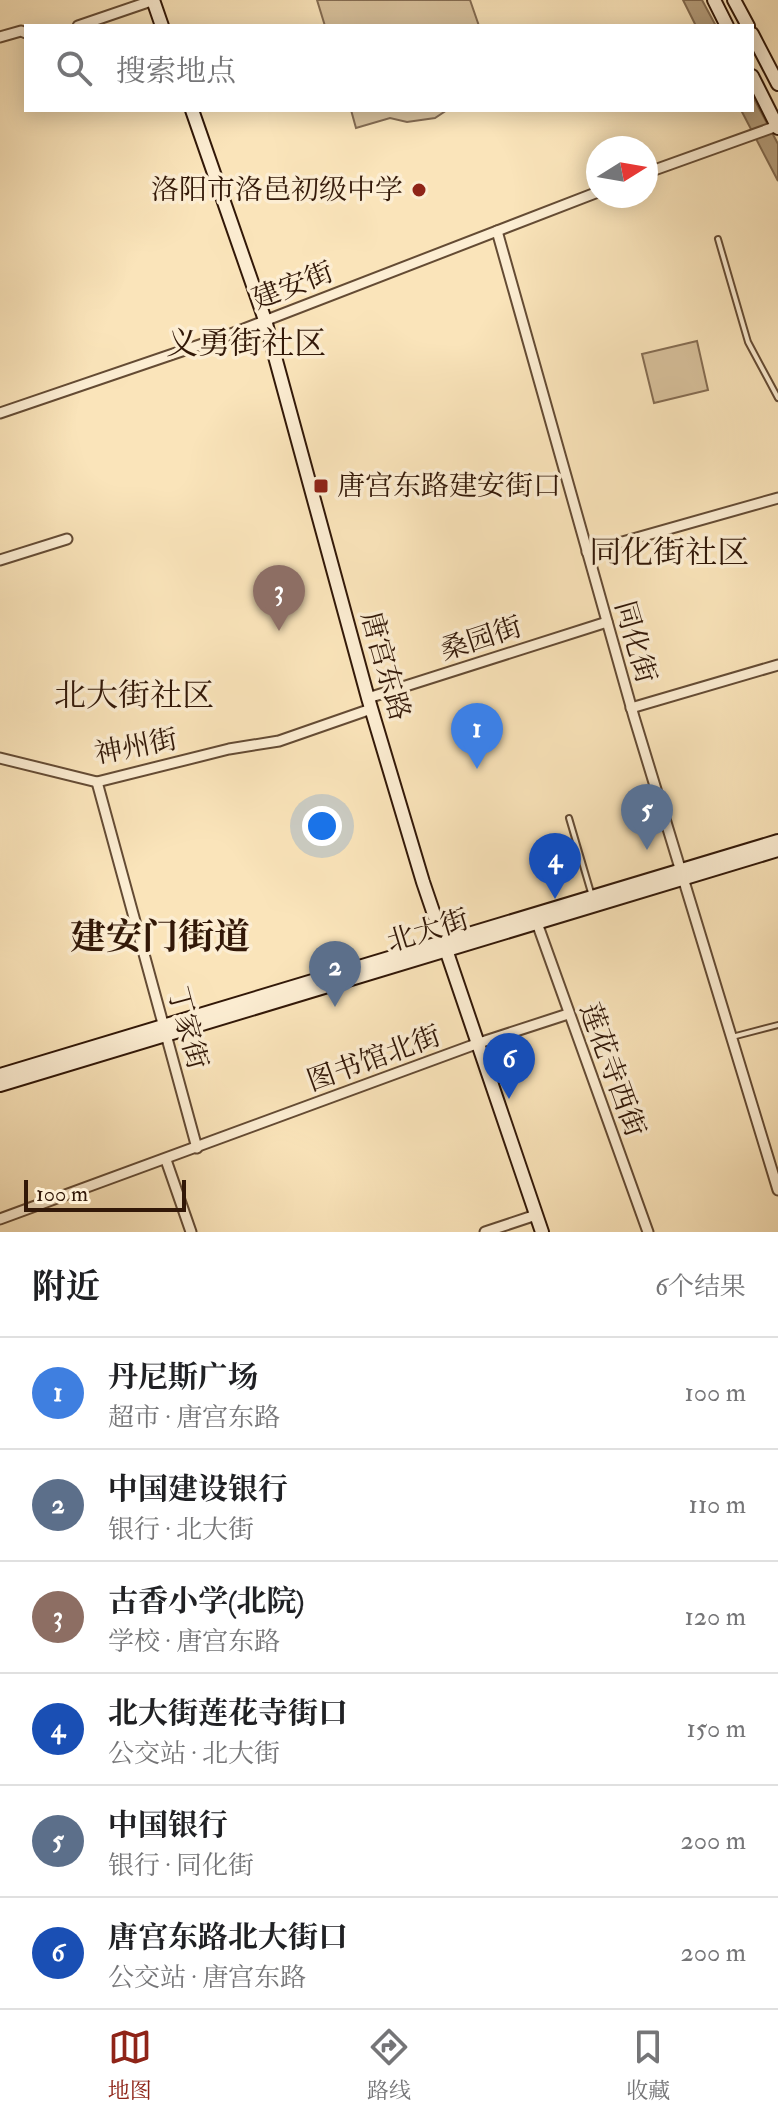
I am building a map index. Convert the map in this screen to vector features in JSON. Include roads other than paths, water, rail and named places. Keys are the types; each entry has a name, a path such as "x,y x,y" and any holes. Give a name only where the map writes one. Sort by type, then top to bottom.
{"street":[{"path":"84,24 154,0 161,24"},
{"path":"714,0 726,24"},
{"path":"734,0 747,24"},
{"path":"0,37 24,32"},
{"path":"754,38 778,84"},
{"path":"658,168 735,139 777,127 754,80"},
{"name":"唐宫东路","path":"193,112 265,320 370,704 443,947 542,1232"},
{"name":"建安街","path":"0,413 223,337 586,197"},
{"name":"同化街","path":"497,231 631,708 778,1190"},
{"path":"587,552 778,498"},
{"path":"0,560 67,539"},
{"name":"桑园街","path":"370,704 607,622"},
{"path":"631,708 778,665"},
{"name":"神州街","path":"0,758 97,782 229,749 279,741 370,704"},
{"name":"丁家街","path":"97,782 197,1148"},
{"name":"北大街","path":"681,875 778,841"},
{"name":"北大街","path":"0,1075 681,875 778,850"},
{"name":"北大街","path":"443,947 537,923 593,901"},
{"name":"莲花寺西街","path":"537,923 648,1232"},
{"name":"图书馆北街","path":"0,1219 476,1044 568,1014"},
{"name":"北大街","path":"0,1085 165,1029"},
{"path":"166,1160 191,1232"},
{"path":"485,1232 536,1215"}],"lane":[{"path":"718,239 748,342 778,398"},
{"path":"569,818 593,901"},
{"path":"729,1037 778,1025"}],"place":[{"name":"洛阳市洛邑初级中学","path":"419,190"},
{"name":"唐宫东路建安街口","path":"321,486"},
{"name":"古香小学(北院)","path":"279,631"},
{"name":"丹尼斯广场","path":"477,769"},
{"name":"中国银行","path":"647,850"},
{"name":"北大街莲花寺街口","path":"555,899"},
{"name":"中国建设银行","path":"335,1007"},
{"name":"唐宫东路北大街口","path":"509,1099"}],"district":[{"name":"义勇街社区","path":"246,344"},
{"name":"同化街社区","path":"669,553"},
{"name":"北大街社区","path":"134,696"},
{"name":"建安门街道","path":"160,937"}]}
